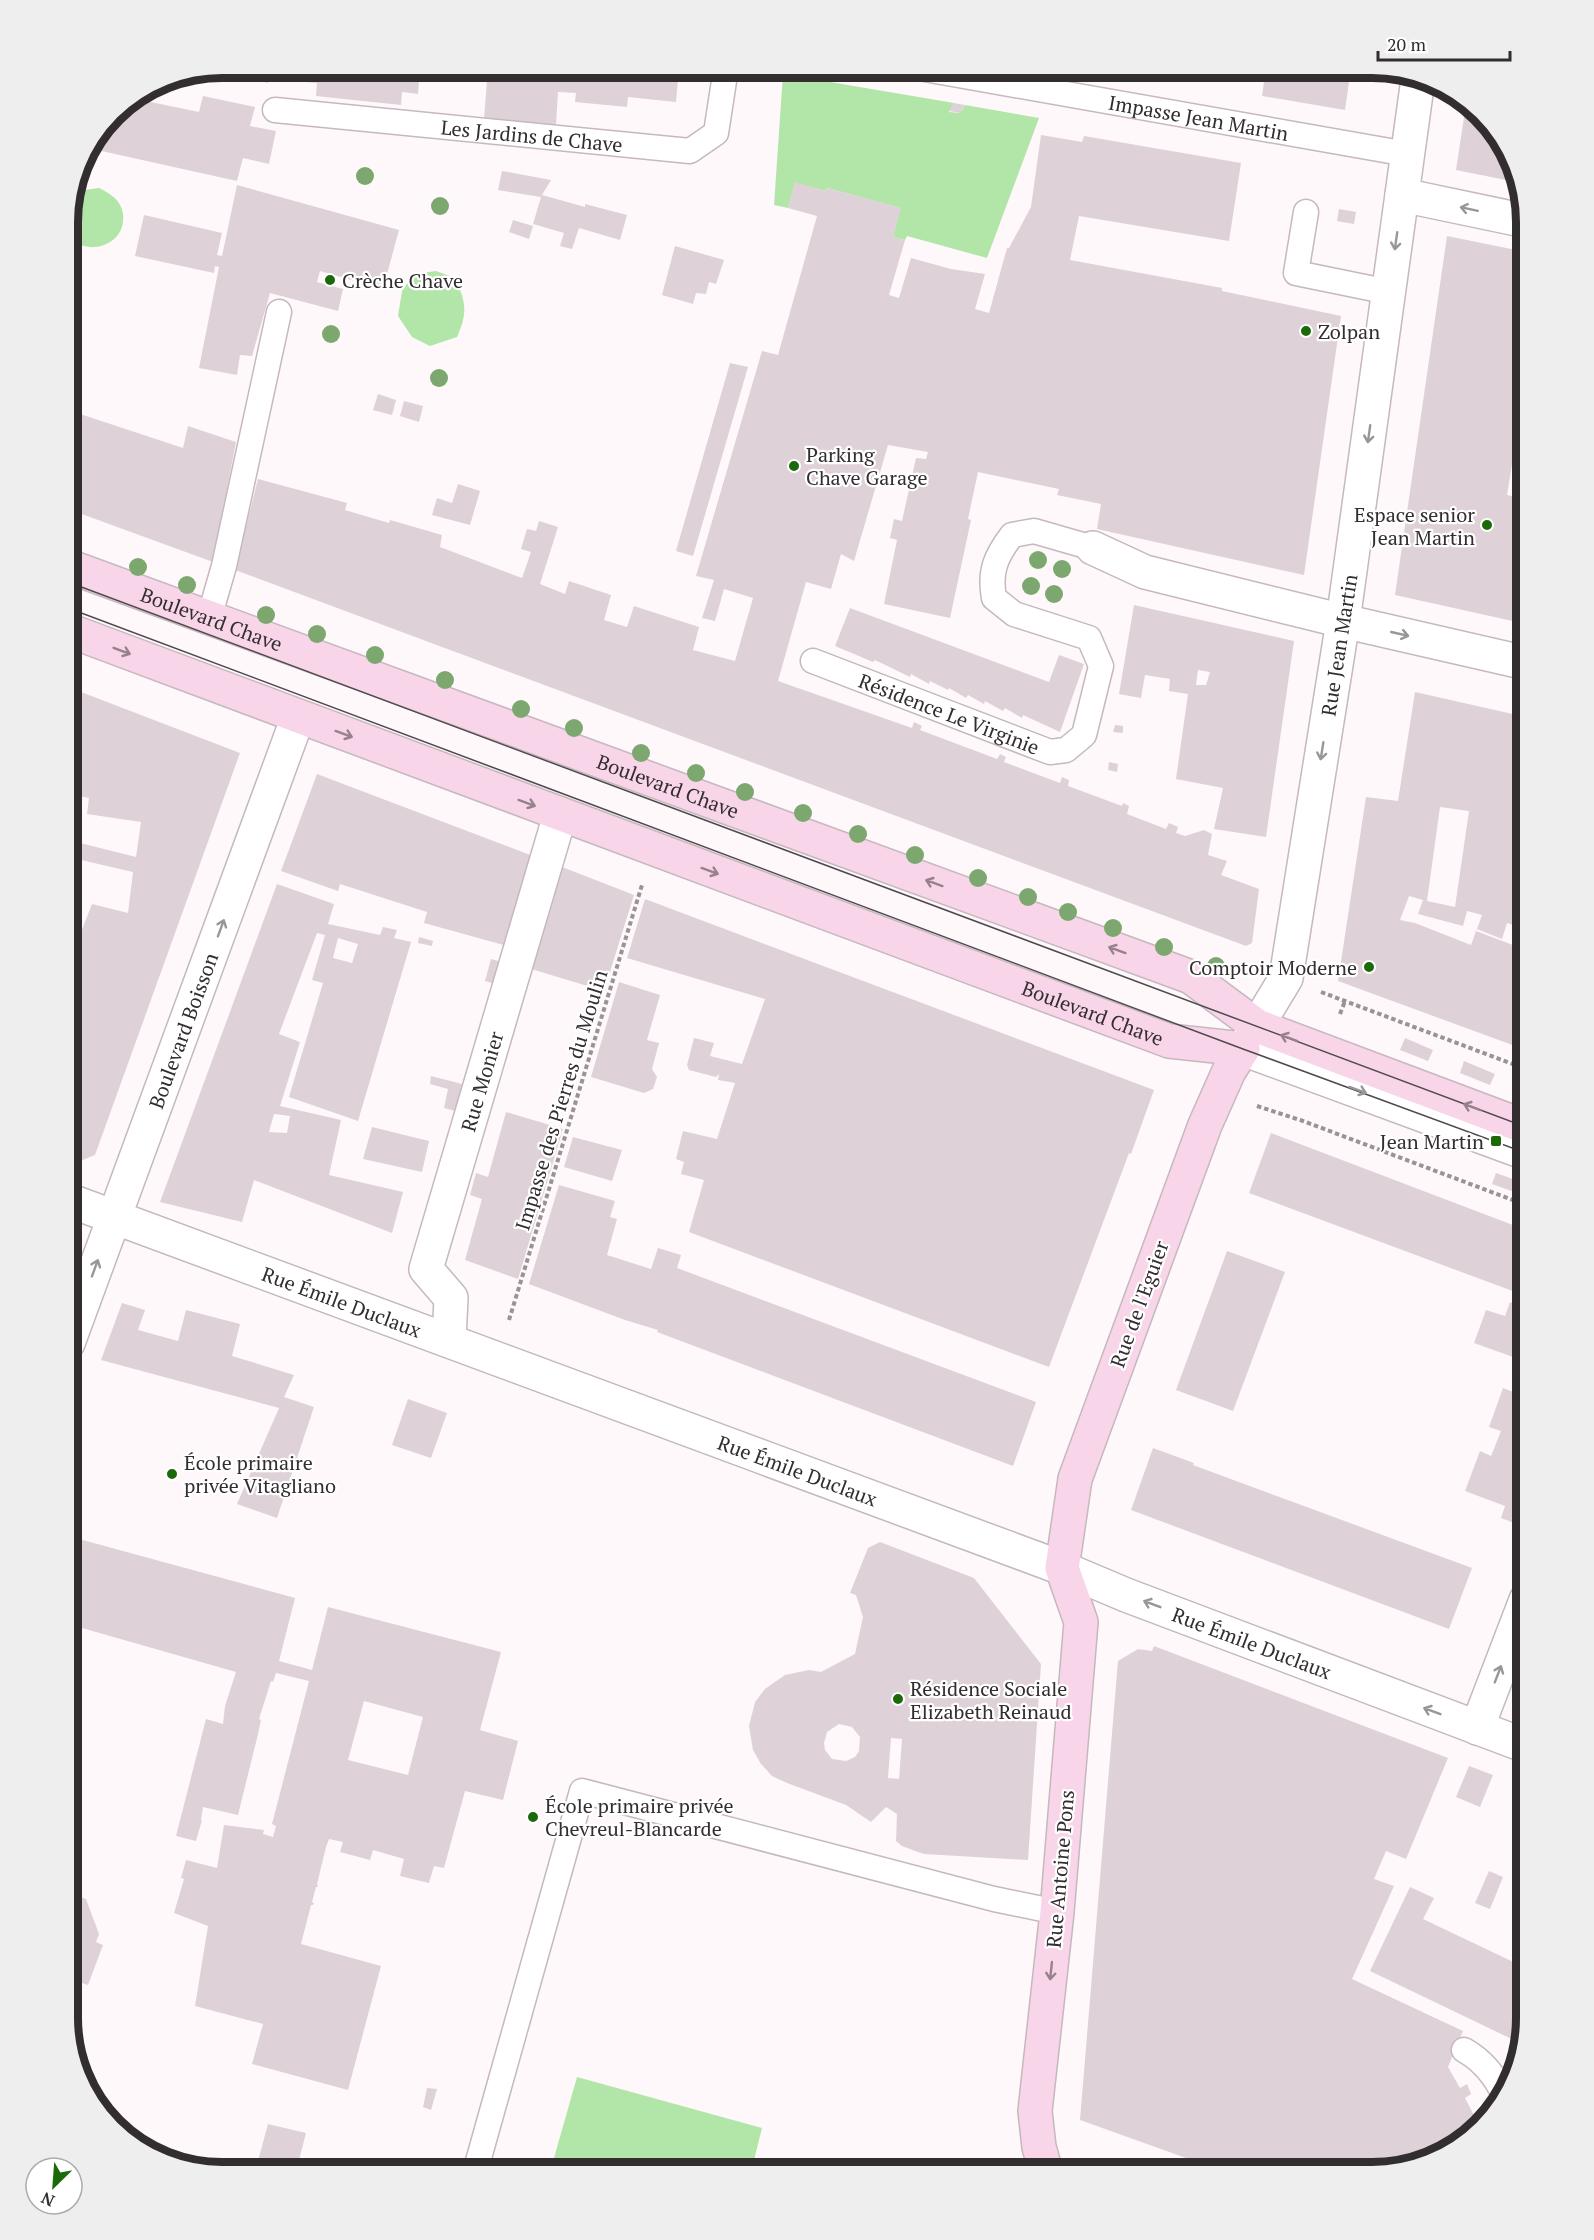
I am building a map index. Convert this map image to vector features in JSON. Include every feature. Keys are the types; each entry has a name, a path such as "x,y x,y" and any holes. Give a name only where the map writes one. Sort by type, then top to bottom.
{"street":[{"name":"Rue Jean Martin","path":"1250,1037 1286,978 1343,621 1417,86"},
{"path":"1402,195 1516,219"},
{"path":"1093,548 1145,572 1516,660"},
{"name":"Boulevard Chave","path":"78,570 1191,977 1250,1037 1516,1147"},
{"name":"Boulevard Chave","path":"78,634 1169,1041 1250,1037 1516,1123"},
{"name":"Boulevard Boisson","path":"78,1316 298,717"},
{"name":"Rue Monier","path":"449,1340 451,1298 426,1269 560,815"},
{"name":"Rue de l'Eguier","path":"1062,1568 1075,1479 1205,1125 1229,1071 1250,1037"},
{"name":"Rue Émile Duclaux","path":"78,1204 1062,1568 1126,1595 1516,1742"},
{"name":"Rue Antoine Pons","path":"1043,2162 1035,2111 1057,1912 1081,1622 1062,1568"},
{"path":"1477,1728 1516,1628"}],"lane":[{"name":"Les Jardins de Chave","path":"275,110 690,151 716,133 724,78"},
{"name":"Impasse Jean Martin","path":"976,78 1407,154"},
{"path":"1306,212 1296,273 1389,292"},
{"path":"209,618 224,566 279,312"},
{"name":"Résidence Le Virginie","path":"813,661 1050,752 1066,750 1084,735 1101,666 1089,638 1014,614 994,598 991,580 999,553 1012,534 1034,531 1093,548"},
{"path":"479,2162 582,1791 994,1899 1057,1912"},
{"path":"1464,2050 1477,2057 1499,2085"}],"path":[{"name":"Impasse des Pierres du Moulin","path":"498,1358 642,886 650,849"},
{"path":"1314,989 1516,1065"},
{"path":"1250,1108 1260,1106 1271,1109 1516,1201"}],"green space":[{"path":"783,78 807,78 954,103 949,112 960,113 965,105 1039,118 987,258 907,236 905,240 893,237 900,208 827,188 826,191 795,183 788,208 774,205"},
{"path":"99,188 111,195 120,205 123,214 122,226 117,236 109,243 89,247 78,244 78,212 81,194 84,190"},
{"path":"436,271 455,278 462,294 464,314 457,337 430,346 412,337 398,316 402,291 414,274"},
{"path":"577,2077 762,2128 754,2162 553,2162"}],"building":[{"path":"252,78 269,78 268,83"},
{"path":"304,78 419,78 418,94 402,92 401,105 316,96 317,83 304,82"},
{"path":"487,78 678,78 676,102 628,97 627,107 575,102 576,93 558,92 556,125 484,119"},
{"path":"1265,78 1350,78 1345,110 1262,96"},
{"path":"203,96 255,107 250,126 276,131 269,164 243,158 237,181 97,150 120,120 144,101 199,112"},
{"path":"954,103 965,105 960,113 949,111"},
{"path":"1465,112 1492,142 1510,181 1456,170"},
{"path":"1041,135 1082,142 1084,136 1241,163 1229,241 1079,216 1070,260 1222,288 1222,291 1341,316 1304,575 1097,529 1101,504 1057,495 1059,489 978,472 968,519 971,520 950,618 884,604 897,540 890,538 894,519 902,521 916,458 926,459 928,452 888,445 854,561 841,554 831,589 806,582 778,681 912,728 914,722 922,726 920,730 997,759 1000,754 1006,757 1004,762 1060,783 1062,777 1069,780 1068,786 1122,806 1123,803 1129,806 1127,814 1166,829 1169,823 1178,827 1176,833 1185,836 1204,830 1212,834 1208,855 1227,861 1221,875 1259,889 1252,943 1246,946 235,570 258,479 347,503 345,510 442,535 440,547 522,578 531,552 521,549 527,529 536,531 539,521 558,527 540,584 565,594 569,581 611,595 604,620 627,627 634,606 699,627 693,650 735,661 753,598 724,589 715,621 702,618 714,580 696,576 762,351 778,355 817,216 788,208 795,182 901,208 893,237 905,240 889,295 899,298 911,258 951,269 985,274 975,309 989,313 1007,248 1031,207"},
{"path":"502,171 551,180 542,195 585,207 585,204 627,215 620,240 579,228 572,249 560,246 564,233 533,224 541,197 498,190"},
{"path":"237,185 399,230 383,289 320,271 317,282 343,289 338,311 270,293 252,356 240,355 237,375 199,368 219,267 215,266 214,273 135,256 144,215 222,233 217,255 222,256"},
{"path":"1339,209 1356,212 1354,224 1337,221"},
{"path":"513,220 533,226 529,239 509,232"},
{"path":"1447,236 1516,250 1516,440 1507,495 1516,497 1516,622 1395,595"},
{"path":"675,246 724,260 716,284 709,282 706,294 696,293 693,304 662,295"},
{"path":"730,363 748,367 693,556 676,551"},
{"path":"378,394 396,400 392,415 373,410"},
{"path":"404,401 423,406 419,422 400,416"},
{"path":"78,413 183,448 188,426 236,442 213,562 78,513"},
{"path":"458,484 480,491 470,525 432,515 437,498 452,503"},
{"path":"1134,605 1294,641 1266,837 1214,829 1223,788 1176,779 1188,694 1169,691 1170,679 1145,675 1141,698 1119,694","holes":["1198,670 1210,672 1206,685 1196,685"]},
{"path":"850,608 1049,682 1059,655 1084,664 1060,732 1023,715 1022,718 1005,708 1003,711 968,695 966,698 949,688 948,690 930,681 929,684 911,674 910,677 875,660 873,662 835,646"},
{"path":"78,691 240,753 95,1155 78,1162 78,940 92,904 128,913 133,872 78,859 78,842 136,857 141,822 87,814 89,798 78,796"},
{"path":"1415,692 1516,715 1516,926 1507,923 1502,939 1477,929 1482,915 1467,911 1463,926 1418,914 1423,900 1409,896 1400,920 1415,923 1471,945 1476,931 1516,946 1516,1046 1338,981 1366,797 1398,801","holes":["1440,807 1469,811 1455,907 1427,901"]},
{"path":"1115,725 1123,726 1123,733 1113,732"},
{"path":"1109,762 1118,764 1117,772 1108,770"},
{"path":"317,774 533,856 507,946 424,923 427,912 340,884 338,891 281,871"},
{"path":"557,865 634,895 604,991 528,968"},
{"path":"277,884 334,904 328,924 380,935 383,927 397,930 394,938 411,942 358,1121 289,1097 323,983 312,980 325,935 317,933 279,1034 300,1042 280,1106 341,1120 329,1175 403,1192 392,1233 254,1180 242,1222 160,1202","holes":["338,938 358,944 352,963 333,958","274,1114 290,1116 287,1133 269,1132"]},
{"path":"645,899 1154,1090 1049,1367 689,1232 704,1180 681,1174 684,1162 676,1159 683,1131 717,1139 735,1083 718,1080 719,1074 716,1077 689,1070 687,1065 694,1038 714,1043 710,1056 742,1064 765,999 627,958"},
{"path":"419,937 433,941 432,946 418,943"},
{"path":"491,959 502,962 496,984 485,981"},
{"path":"619,982 660,995 647,1040 659,1043 652,1069 657,1077 653,1089 644,1093 591,1077"},
{"path":"1405,1038 1433,1050 1428,1061 1400,1050"},
{"path":"1464,1061 1495,1074 1490,1085 1460,1073"},
{"path":"431,1076 466,1085 459,1112 444,1108 448,1089 430,1084"},
{"path":"506,1112 563,1129 518,1279 465,1260 482,1199 470,1195 476,1173 488,1177"},
{"path":"372,1127 429,1141 422,1172 363,1159"},
{"path":"1271,1133 1516,1226 1516,1292 1249,1193"},
{"path":"573,1137 622,1150 612,1181 564,1167"},
{"path":"1496,1173 1516,1180 1516,1193 1492,1184"},
{"path":"559,1185 615,1201 610,1217 617,1219 607,1255 651,1269 658,1248 681,1255 677,1268 1036,1402 1013,1466 657,1332 658,1330 529,1284"},
{"path":"1227,1251 1285,1272 1233,1411 1176,1390"},
{"path":"1510,1302 1516,1305 1516,1348 1513,1357 1474,1343 1486,1310 1505,1316"},
{"path":"122,1303 145,1310 138,1330 178,1341 186,1310 240,1324 232,1356 294,1375 284,1397 314,1407 277,1518 237,1504 279,1408 101,1360"},
{"path":"1503,1388 1516,1393 1516,1524 1501,1518 1505,1506 1465,1491 1480,1451 1491,1456 1501,1431 1489,1427"},
{"path":"408,1399 447,1413 431,1458 392,1445"},
{"path":"1153,1448 1194,1463 1193,1465 1472,1568 1449,1629 1131,1510"},
{"path":"78,1539 295,1598 279,1661 312,1670 328,1607 501,1652 480,1730 518,1741 503,1800 465,1791 444,1868 434,1866 429,1883 400,1876 404,1859 373,1850 370,1860 340,1852 343,1842 329,1839 326,1847 318,1887 316,1887 312,1902 314,1903 311,1905 301,1944 381,1966 348,2090 252,2064 263,2024 195,2006 208,1926 174,1913 184,1879 181,1878 186,1860 217,1868 224,1825 264,1830 263,1834 273,1837 276,1826 272,1824 309,1681 276,1673 273,1682 271,1681 259,1719 261,1720 258,1734 238,1815 203,1807 196,1841 176,1836 206,1719 223,1724 225,1706 236,1672 78,1627","holes":["364,1701 423,1717 408,1775 348,1760"]},
{"name":"Résidence Sociale Elizabeth Reinaud","path":"880,1542 974,1578 1041,1664 1028,1860 924,1854 902,1846 896,1841 897,1814 886,1807 871,1822 846,1805 772,1776 761,1764 753,1750 749,1726 755,1702 765,1689 785,1675 809,1670 821,1672 855,1654 863,1617 856,1595 850,1593 868,1548","holes":["839,1724 852,1727 860,1737 859,1751 855,1757 846,1761 832,1759 825,1750 827,1732","891,1738 902,1739 899,1779 888,1778"]},
{"path":"1154,1646 1448,1758 1406,1859 1386,1851 1374,1879 1394,1886 1352,1979 1463,2031 1448,2067 1460,2088 1467,2084 1471,2094 1465,2098 1476,2118 1444,2143 1427,2151 1391,2161 1197,2162 1080,2120 1118,1661 1138,1649 1152,1651"},
{"path":"1469,1766 1493,1775 1480,1807 1456,1797"},
{"path":"1489,1871 1503,1877 1490,1909 1475,1903"},
{"path":"1410,1887 1434,1898 1423,1919 1516,1963 1514,2040 1370,1971"},
{"path":"78,1896 86,1899 99,1934 96,1942 103,1945 88,1985 78,1982"},
{"path":"427,2088 437,2089 431,2110 423,2107"},
{"path":"268,2124 306,2133 299,2162 258,2162"}],"tram line":[{"path":"78,586 1516,1123"},
{"path":"78,612 1516,1149"}],"place":[{"name":"Crèche Chave","path":"330,280"},
{"name":"Zolpan","path":"1306,331"},
{"name":"Parking Chave Garage","path":"794,466"},
{"name":"Espace senior Jean Martin","path":"1487,525"},
{"name":"Comptoir Moderne","path":"1369,967"},
{"name":"Jean Martin","path":"1496,1141"},
{"name":"École primaire privée Vitagliano","path":"172,1474"},
{"name":"Résidence Sociale Elizabeth Reinaud","path":"898,1699"},
{"name":"École primaire privée Chevreul-Blancarde","path":"533,1817"}]}
